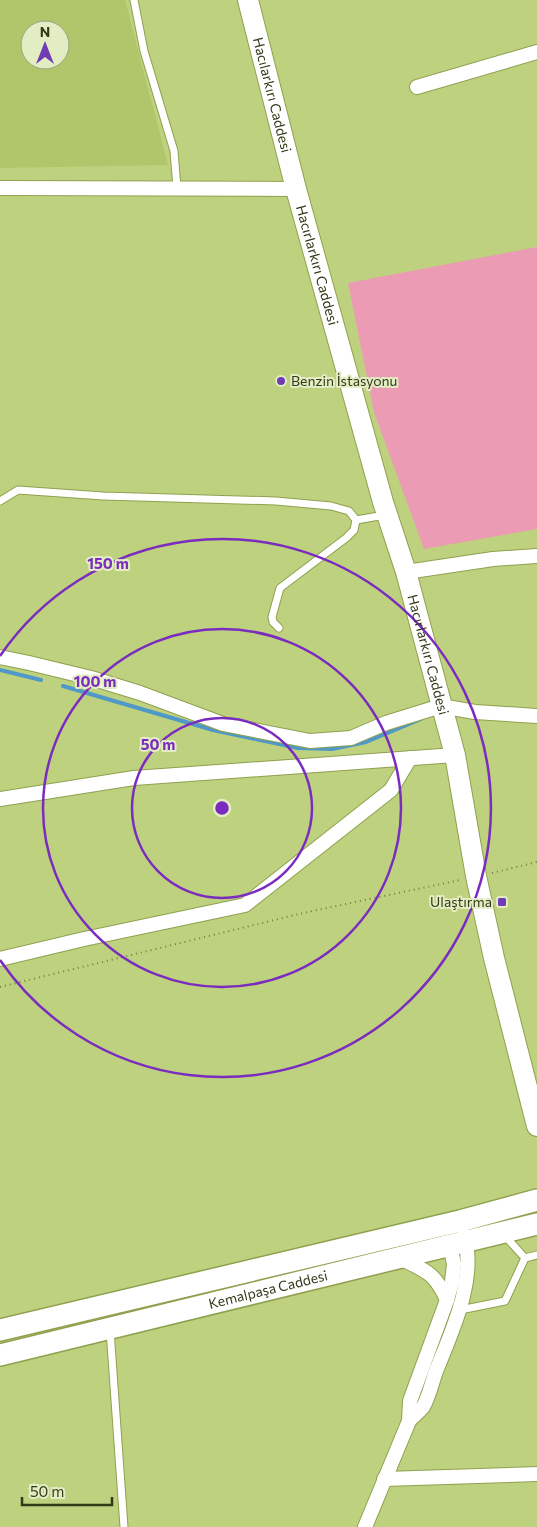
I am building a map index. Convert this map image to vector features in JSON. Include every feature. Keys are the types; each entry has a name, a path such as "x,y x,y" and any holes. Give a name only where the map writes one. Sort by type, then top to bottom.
{"main road":[{"name":"Kemalpaşa Caddesi","path":"0,1330 453,1223 537,1200"},
{"path":"453,1223 458,1244"},
{"name":"Kemalpaşa Caddesi","path":"0,1355 537,1224"}],"street":[{"name":"Hacılarkırı Caddesi","path":"248,0 296,188"},
{"path":"417,87 537,52"},
{"path":"0,188 296,188"},
{"name":"Hacırlarkırı Caddesi","path":"296,188 388,515 406,572 455,755 476,876 494,958 537,1126"},
{"path":"406,572 537,556"},
{"path":"0,657 29,662 108,683 223,724 310,741 350,738 386,723 441,706 475,712 537,716"},
{"path":"0,799 134,778 455,755"},
{"path":"0,960 84,939 245,905 391,790 410,758"},
{"path":"365,1527 409,1420 410,1401 447,1300 458,1244"},
{"path":"409,1420 422,1407 460,1310 466,1282 458,1244"},
{"path":"398,1257 431,1275 439,1283 447,1300"},
{"path":"384,1479 537,1474"}],"lane":[{"path":"134,0 144,51 174,151 177,188"},
{"path":"0,500 18,490 103,496 276,501 331,506 349,511 356,520 354,530 280,588 272,617 273,622 279,628"},
{"path":"356,520 388,515"},
{"path":"501,1232 525,1258"},
{"path":"525,1258 537,1255"},
{"path":"460,1310 505,1301 525,1258"},
{"path":"110,1328 124,1527"}],"path":[{"path":"0,987 303,913 451,883 537,862"}],"shaded area":[{"path":"0,0 125,0 168,165 0,168"},
{"path":"537,247 537,529 424,549 374,412 348,283"}],"waterway":[{"path":"0,670 41,680"},
{"path":"63,686 213,730 298,748 332,749 366,742 421,719"}],"place":[{"name":"Benzin İstasyonu","path":"281,381"},
{"name":"Ulaştırma","path":"502,902"}]}
